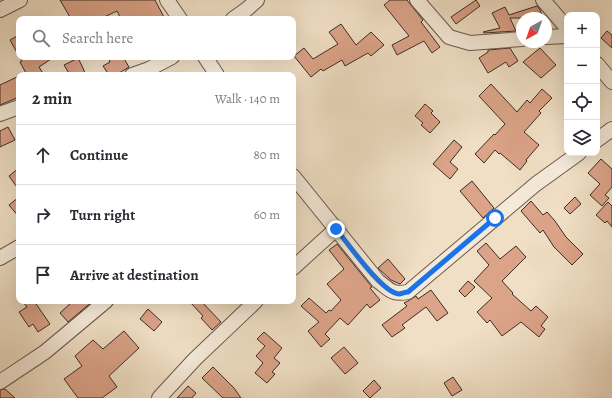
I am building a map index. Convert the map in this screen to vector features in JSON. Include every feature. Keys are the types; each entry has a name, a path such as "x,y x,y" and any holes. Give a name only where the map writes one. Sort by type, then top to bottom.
{"street":[{"path":"0,10 20,0"},
{"path":"168,0 178,16"},
{"path":"238,16 257,0"},
{"path":"417,0 448,37 470,43 516,39"},
{"path":"543,0 564,24"},
{"path":"552,37 564,36"},
{"path":"142,72 167,60"},
{"path":"207,60 215,72"},
{"path":"600,68 612,82"},
{"path":"0,114 16,108"},
{"path":"600,138 612,129"},
{"path":"296,180 378,281 391,291 398,294 408,292 536,184 575,156"},
{"path":"296,265 336,229"},
{"path":"0,258 16,249"},
{"path":"0,382 45,352 102,304"},
{"path":"159,398 195,359 253,304"}],"building":[{"path":"60,0 155,0 163,16 120,16 117,11 106,16 69,16"},
{"path":"390,0 407,0 423,20 421,22 440,47 432,53 424,41 397,55 392,45 409,36 384,5"},
{"path":"476,0 480,6 456,24 451,17"},
{"path":"537,6 541,12 518,12"},
{"path":"505,7 509,15 516,13 516,18 510,18 516,31 483,32 500,28 492,13"},
{"path":"341,24 356,45 371,32 384,45 371,56 368,53 345,66 342,60 323,71 321,69 311,77 296,58 296,54 304,48 313,59 338,44 329,32"},
{"path":"607,31 612,35 612,48 601,38"},
{"path":"16,37 16,51 10,40"},
{"path":"510,48 518,61 509,67 506,62 488,73 479,58 488,52 488,50"},
{"path":"540,48 556,65 541,78 523,62"},
{"path":"21,60 50,60 39,67 42,72 25,72 20,62"},
{"path":"74,60 79,60 85,72 68,72 64,65"},
{"path":"109,60 125,60 129,67 121,72 107,72 103,66 110,62"},
{"path":"16,77 16,98 0,105 0,85"},
{"path":"491,84 517,112 527,100 530,103 542,89 552,98 539,111 541,113 524,132 539,145 526,160 527,161 520,170 495,150 484,163 475,154 505,124 479,96"},
{"path":"425,104 433,111 431,113 440,122 430,133 421,125 423,123 415,116"},
{"path":"8,127 15,140 0,147 0,131"},
{"path":"454,140 462,147 450,162 458,169 450,179 433,164"},
{"path":"601,159 612,169 612,187 605,195 609,198 602,206 590,195 600,184 588,173"},
{"path":"16,170 16,186 9,176"},
{"path":"472,181 494,208 483,218 460,191"},
{"path":"575,197 581,204 570,214 564,208"},
{"path":"16,199 16,213 9,205"},
{"path":"531,201 543,215 547,212 566,237 583,254 572,265 554,247 543,230 540,233 521,211"},
{"path":"608,202 612,206 612,227 607,221 605,223 596,215"},
{"path":"486,243 500,259 516,246 526,257 502,281 513,293 512,294 531,311 536,306 548,317 541,326 545,329 539,337 521,322 502,336 490,320 487,323 477,312 492,298 474,281 489,265 477,251"},
{"path":"337,244 372,287 370,288 380,300 370,308 367,304 348,325 340,318 325,334 330,339 321,347 308,331 319,322 301,306 309,298 326,313 329,310 331,311 341,300 327,284 344,269 329,250"},
{"path":"388,259 405,279 400,284 391,280 378,268"},
{"path":"468,281 475,287 465,297 459,291"},
{"path":"431,290 448,313 437,321 426,307 402,325 405,328 392,337 382,325 407,306 404,303 416,296 418,299"},
{"path":"24,304 36,304 50,324 38,332 33,324 29,327 19,312 27,307"},
{"path":"70,304 89,304 68,322 60,313"},
{"path":"192,304 204,304 221,322 212,330 201,318 203,316"},
{"path":"148,309 162,322 154,331 140,319"},
{"path":"124,331 139,348 109,376 117,387 102,398 78,398 64,379 82,366 75,356 93,340 103,349"},
{"path":"264,332 282,348 274,358 280,363 272,372 275,374 267,383 255,373 263,363 256,356 265,346 257,339"},
{"path":"344,347 358,363 345,374 331,358"},
{"path":"213,367 234,388 241,398 223,398 202,378"},
{"path":"453,377 462,390 452,396 444,383"},
{"path":"374,380 381,388 370,398 363,391"},
{"path":"188,386 196,393 192,398 177,398"},
{"path":"5,389 15,398 0,398 0,390"}],"route":[{"path":"336,229 378,281 391,291 398,294 408,292 495,218"}]}
